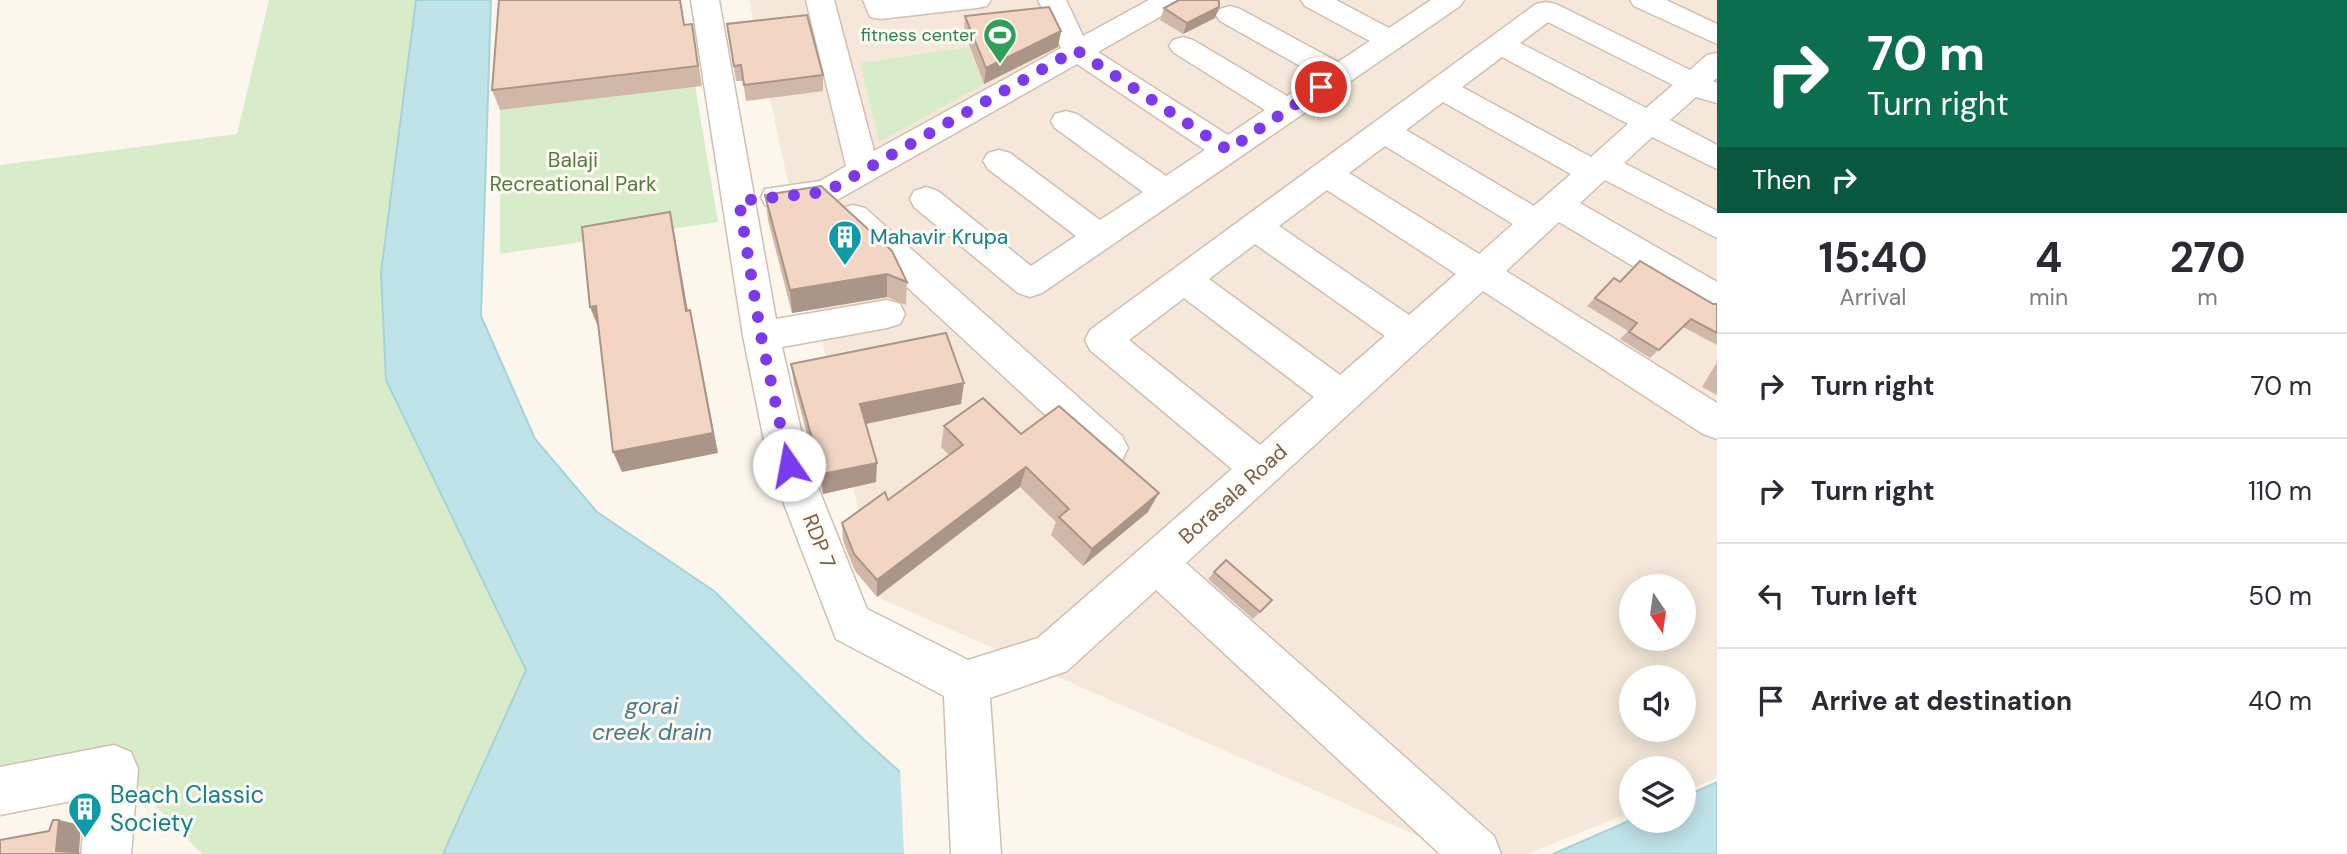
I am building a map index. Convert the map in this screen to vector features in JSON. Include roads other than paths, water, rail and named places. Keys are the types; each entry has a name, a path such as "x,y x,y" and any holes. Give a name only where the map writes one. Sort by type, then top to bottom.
{"street":[{"name":"RDP 7","path":"705,0 761,336 789,465 851,624 966,696"},
{"path":"820,0 863,169"},
{"path":"877,0 880,11 976,0"},
{"path":"1052,0 1076,50 1228,150"},
{"path":"739,201 826,192 1169,0"},
{"path":"1315,0 1390,40"},
{"path":"1644,0 1689,8 1717,35"},
{"path":"926,199 1030,284 1390,40 1436,3"},
{"path":"1260,469 1104,340 1546,10 1709,80"},
{"path":"1230,15 1339,75"},
{"path":"1500,44 1717,158"},
{"path":"1183,46 1287,110"},
{"name":"Borasala Road","path":"966,696 1051,656 1649,122 1709,80"},
{"path":"1441,88 1597,169 1717,226"},
{"path":"1066,121 1166,192"},
{"path":"1384,131 1717,299"},
{"path":"999,161 1100,237"},
{"path":"1326,174 1717,423"},
{"path":"826,192 1108,448"},
{"path":"1255,227 1411,335"},
{"path":"1185,279 1342,397"},
{"path":"761,336 887,314"},
{"path":"1156,563 1476,854"},
{"path":"966,696 976,854"},
{"path":"0,791 114,769 106,854"}],"water":[{"name":"gorai creek drain","path":"416,0 491,0 481,316 535,439 597,512 714,591 862,738 992,854 443,854 526,670 386,380 381,273"},
{"path":"1717,782 1717,854 1553,854 1619,825 1619,833 1696,833 1696,792"}],"place":[{"name":"fitness center","path":"1000,65"},
{"name":"Mahavir Krupa","path":"845,267"},
{"name":"Beach Classic Society","path":"85,839"}],"park label":[{"name":"Balaji Recreational Park","path":"573,172"}]}
